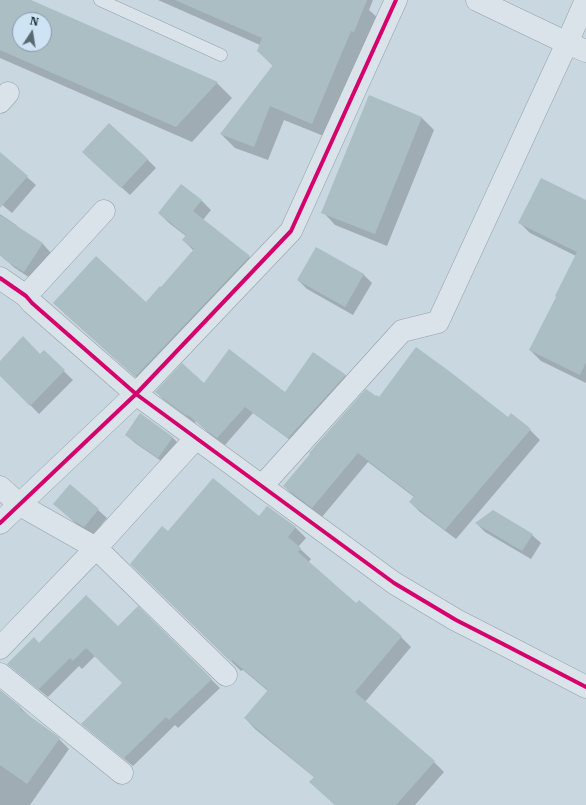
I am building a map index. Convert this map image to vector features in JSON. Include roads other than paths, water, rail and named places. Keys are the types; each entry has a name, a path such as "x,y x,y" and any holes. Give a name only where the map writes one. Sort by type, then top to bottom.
{"street":[{"path":"0,523 136,394 292,231 396,0"},
{"path":"477,0 577,47"},
{"path":"262,486 402,331 438,322 577,47 586,0"},
{"path":"26,296 104,211"},
{"path":"0,278 26,296 32,303 136,394 394,583 456,620 586,687"},
{"path":"0,648 96,548 196,438"},
{"path":"0,486 20,505 96,548 226,675"},
{"path":"0,674 122,773"}],"lane":[{"path":"100,0 221,55"}]}
